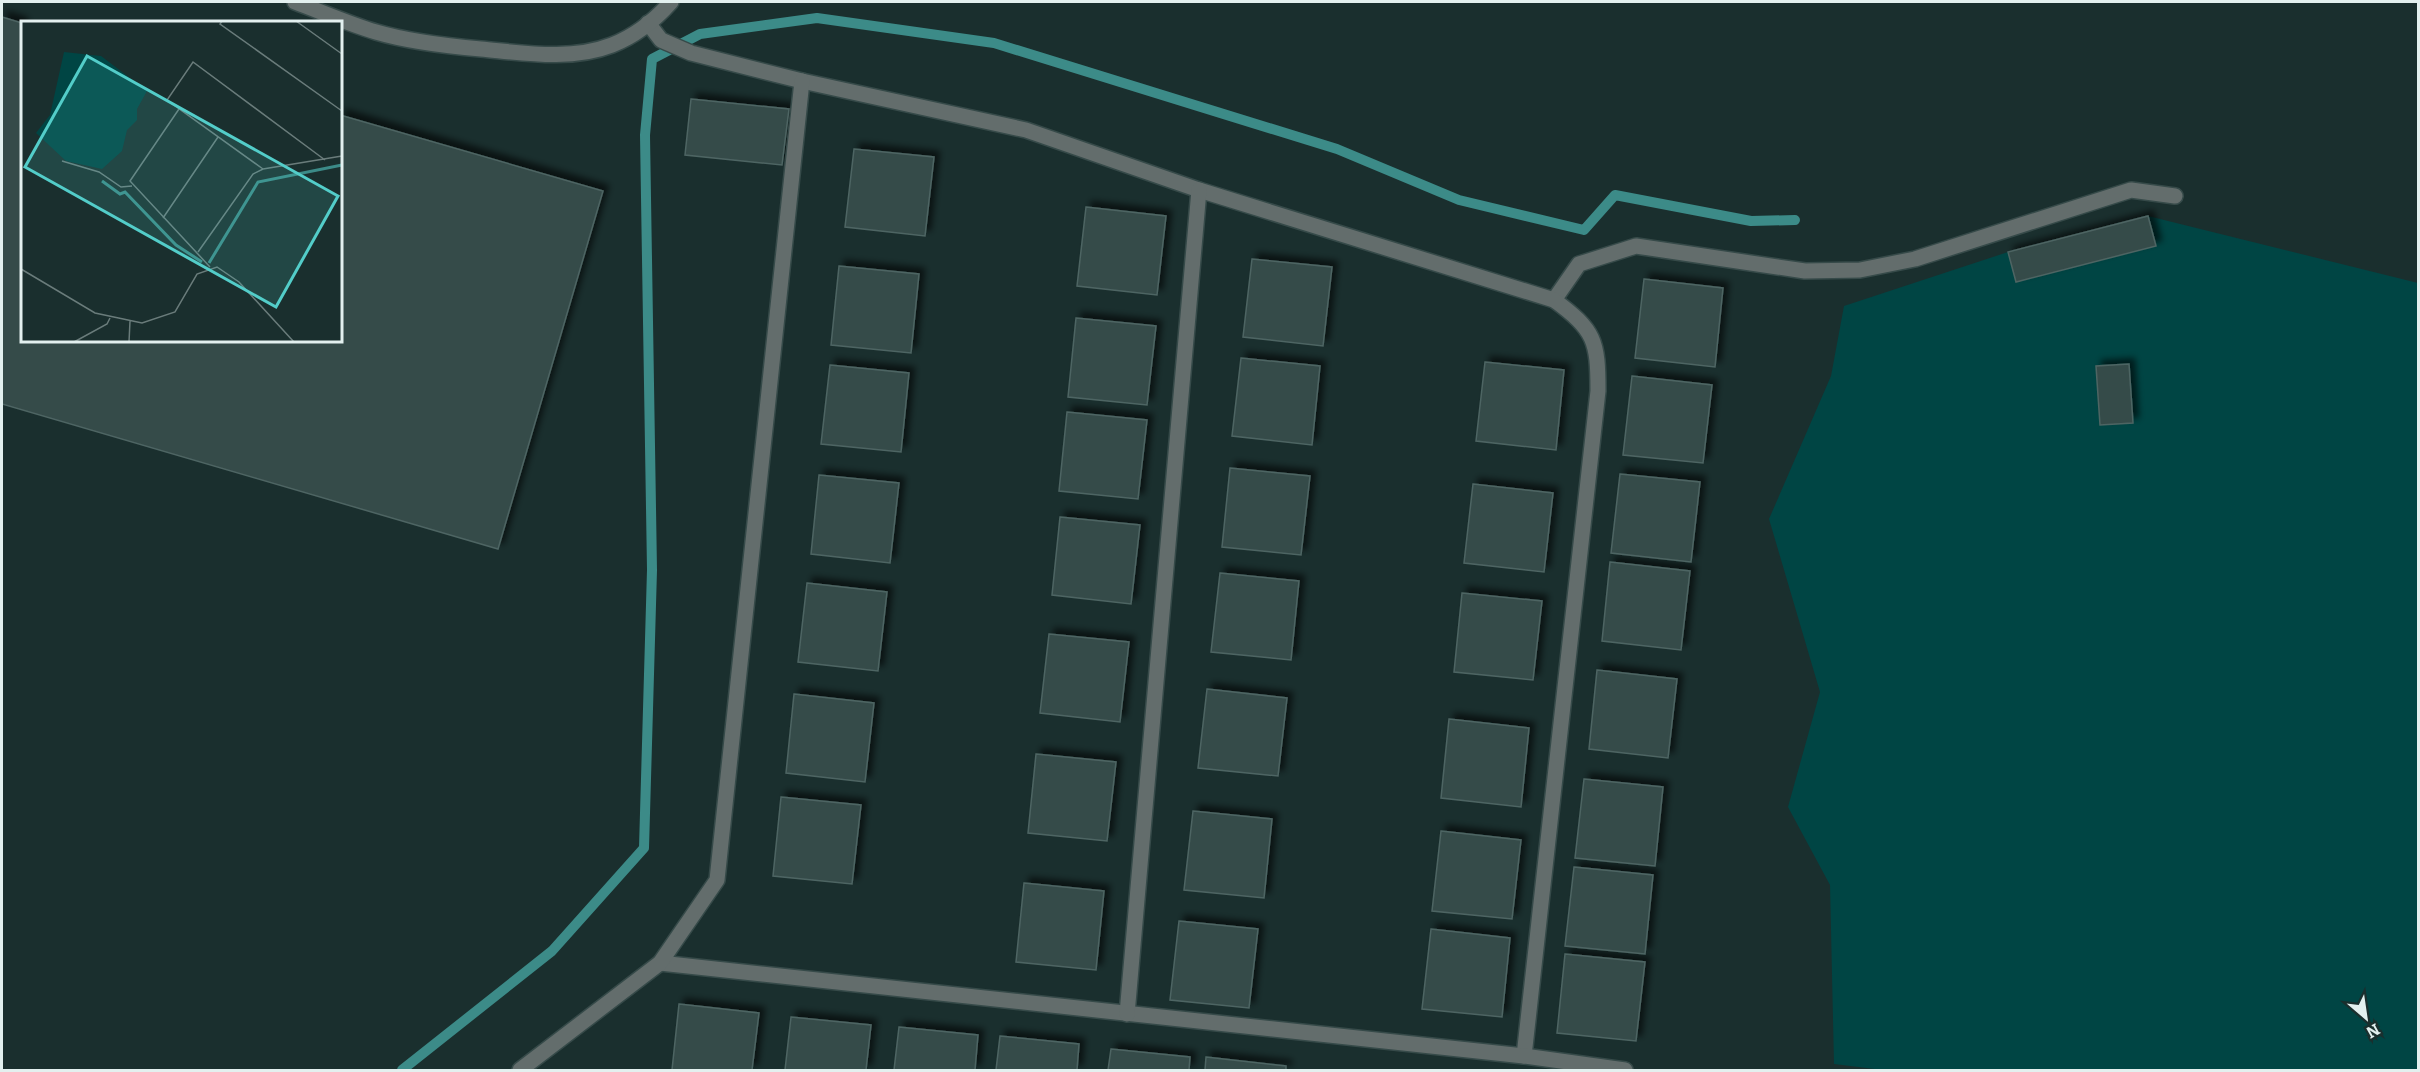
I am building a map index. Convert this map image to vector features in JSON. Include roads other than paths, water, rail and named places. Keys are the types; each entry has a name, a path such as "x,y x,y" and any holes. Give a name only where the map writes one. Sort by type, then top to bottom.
{"street":[{"path":"295,2 377,33 454,46 533,54 564,54 604,47 624,39 648,23 671,2"},
{"path":"648,23 661,40 691,53 802,81 1026,130 1199,190 1554,300 1575,315 1591,333 1598,364 1598,391 1524,1056"},
{"path":"520,1071 660,963 717,880 802,81"},
{"path":"1127,1014 1199,190"},
{"path":"1554,300 1580,264 1636,246 1805,271 1860,270 1915,260 2131,190 2175,196"},
{"path":"660,963 1524,1056 1625,1071"}],"waterway":[{"path":"402,1070 552,951 644,848 652,570 645,135 652,59 700,34 817,18 994,43 1337,149 1459,200 1584,230 1615,195 1751,221 1795,220"}]}
